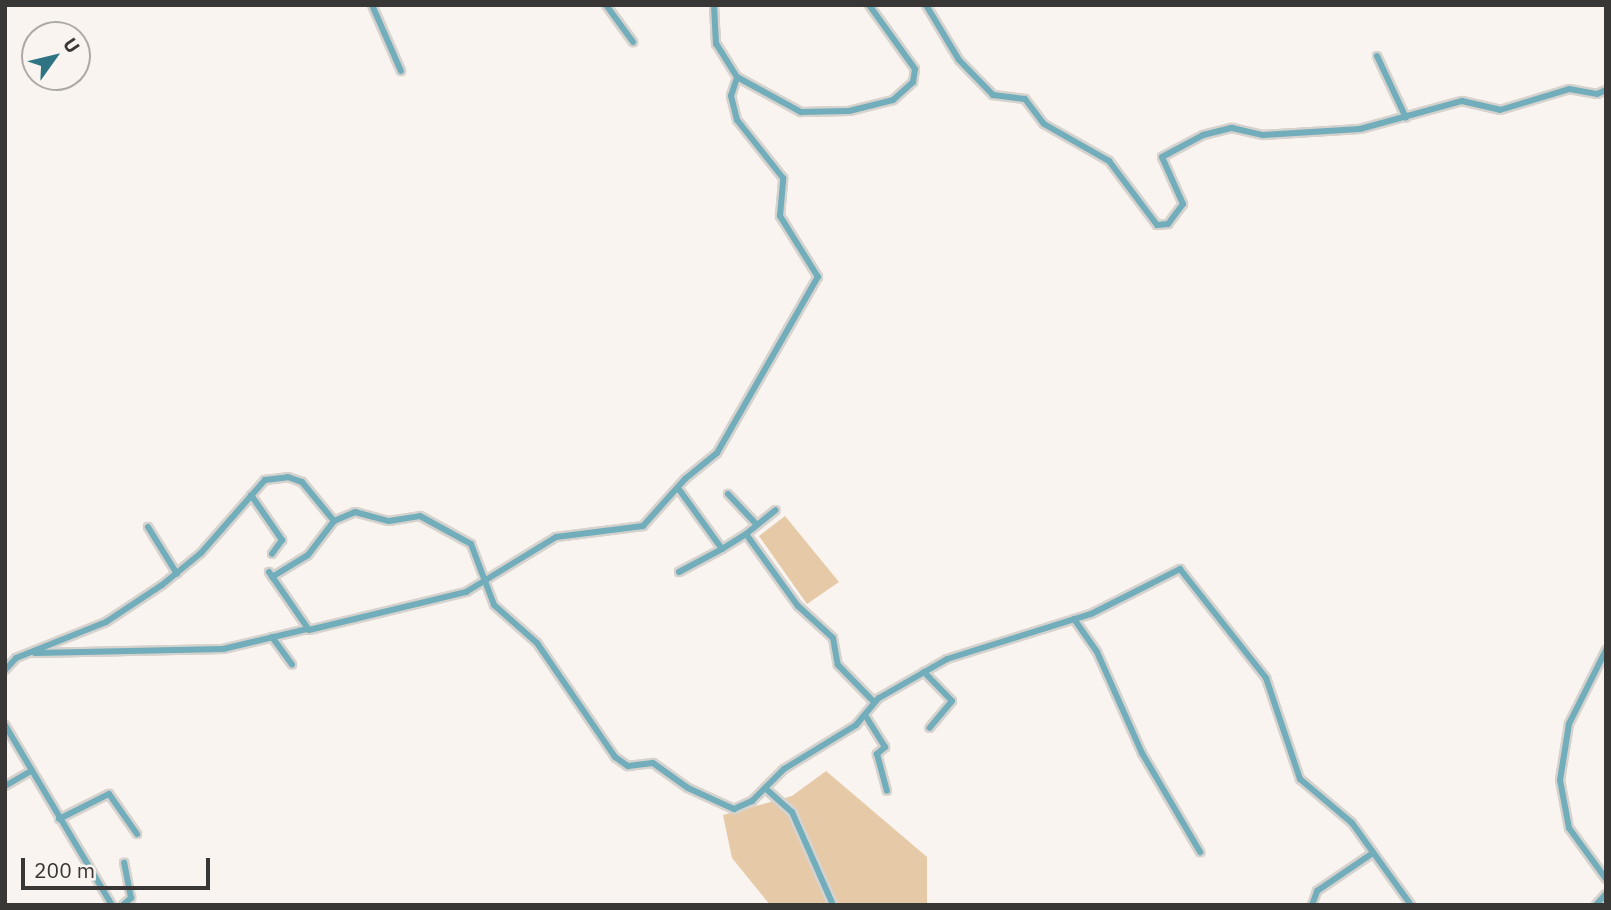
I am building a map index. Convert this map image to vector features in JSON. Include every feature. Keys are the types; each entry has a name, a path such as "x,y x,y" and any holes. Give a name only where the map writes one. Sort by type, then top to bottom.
{"street":[{"path":"372,5 401,71"},
{"path":"606,5 634,42"},
{"path":"714,5 716,44 737,77 802,111 849,111 893,100 913,82 916,72 870,5"},
{"path":"926,5 959,60 993,95 1026,100 1044,124 1109,162 1157,225 1168,224 1182,209 1182,197 1161,161 1183,143 1231,128 1263,135 1360,129 1464,101 1500,110 1569,89 1597,94 1606,90"},
{"path":"1377,56 1406,118"},
{"path":"36,653 46,657 223,649 466,592 556,537 643,526 727,439 818,277 780,216 783,178 737,120 731,96 737,77"},
{"path":"5,670 16,658 36,653 64,635 106,622 177,574 251,495 274,477 296,479 334,521"},
{"path":"678,488 722,549"},
{"path":"728,494 757,525"},
{"path":"251,495 282,540 272,554"},
{"path":"679,572 746,534 776,510"},
{"path":"307,629 271,574 309,555 334,521 355,512 388,521 424,517 474,548 494,605 537,643 591,729 622,763 653,763 688,788 734,809 765,788 784,769 831,743 865,715 874,702 924,672 999,639 1074,619 1180,569 1266,678 1300,779 1352,823 1411,905"},
{"path":"148,527 177,574"},
{"path":"746,534 800,608 834,638 838,665 874,702"},
{"path":"1074,619 1097,652 1146,760 1168,789 1200,852"},
{"path":"272,638 292,664"},
{"path":"1606,650 1569,724 1560,780 1569,828 1606,879"},
{"path":"924,672 952,701 929,728"},
{"path":"865,715 885,747 877,754 887,790"},
{"path":"5,725 112,905"},
{"path":"5,786 31,771"},
{"path":"765,788 792,812 817,880 833,905"},
{"path":"59,819 109,794 137,834"},
{"path":"1312,905 1317,891 1373,853"},
{"path":"123,905 131,898 124,863"},
{"path":"1596,905 1606,894"}],"shaded area":[{"path":"785,516 839,582 807,604 759,536"},
{"path":"826,771 927,857 927,905 770,905 732,858 723,815 792,796"}]}
